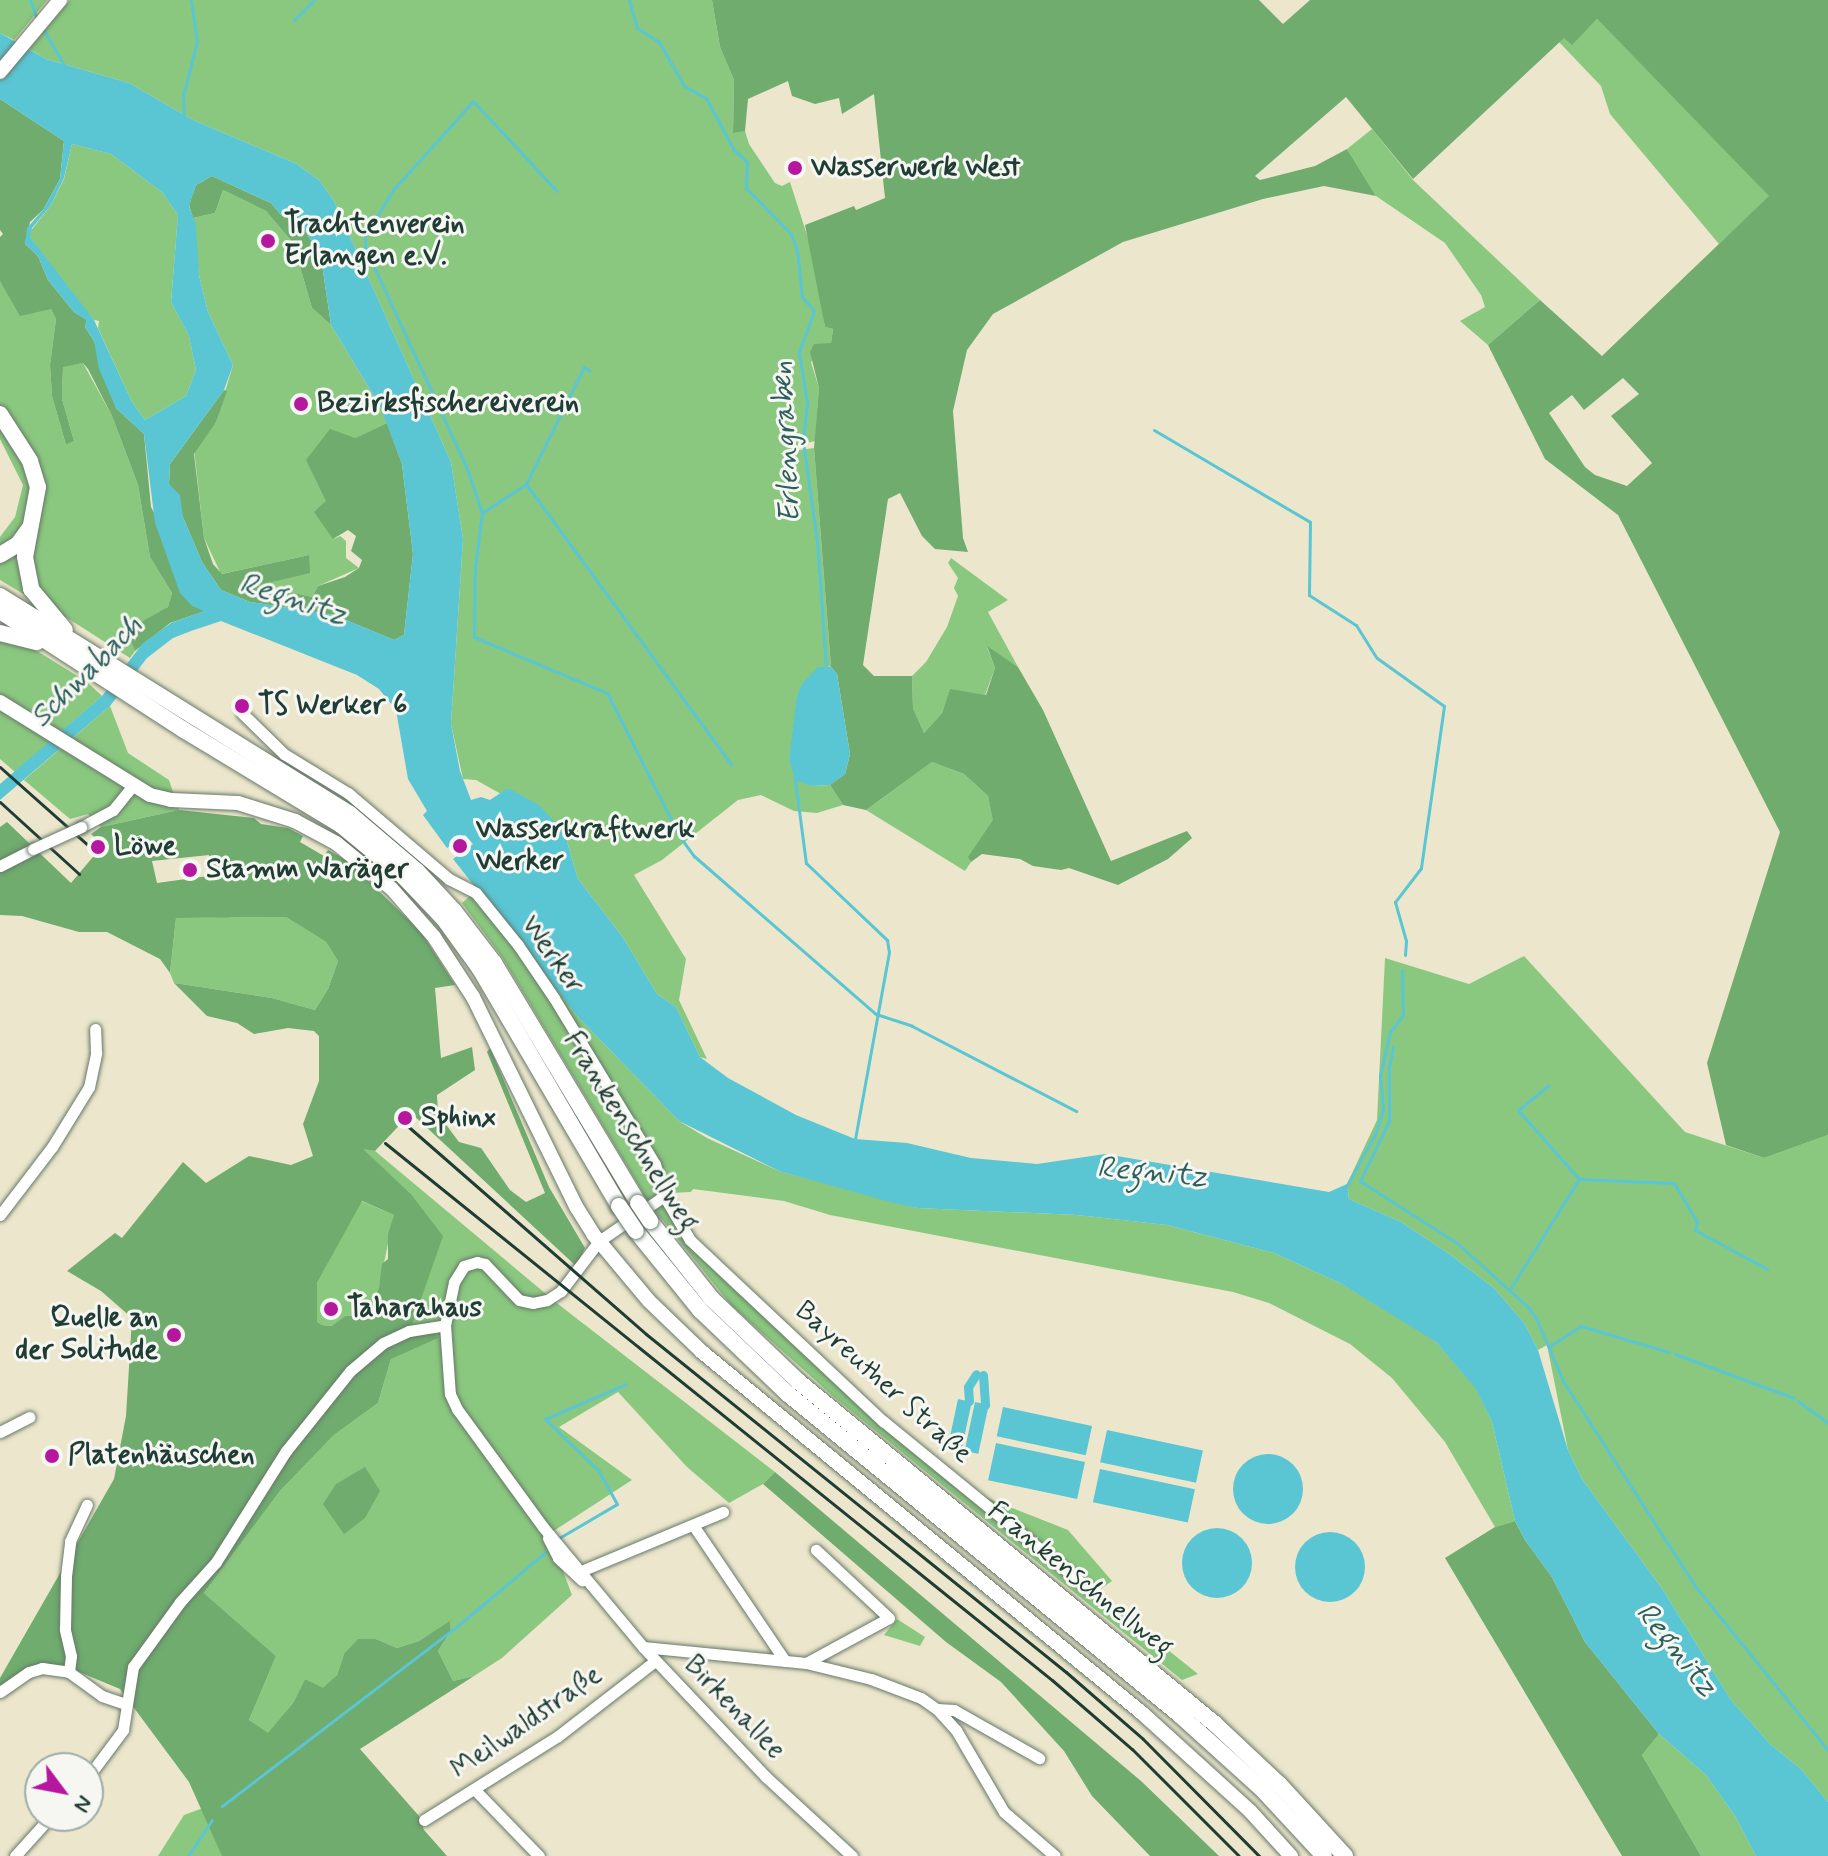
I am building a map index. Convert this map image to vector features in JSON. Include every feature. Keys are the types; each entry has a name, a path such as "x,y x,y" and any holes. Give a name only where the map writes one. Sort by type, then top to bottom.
{"highway":[{"path":"0,414 36,475 37,501 25,557 31,589 56,621 86,651"},
{"path":"0,555 18,544 30,528"},
{"name":"Frankenschnellweg","path":"0,596 86,651 100,668"},
{"name":"Frankenschnellweg","path":"0,611 62,651 100,668 352,832 423,896 480,969 619,1206 643,1226 711,1298 799,1382 1215,1724 1279,1784 1345,1856"},
{"path":"0,633 62,651"},
{"name":"Frankenschnellweg","path":"148,699 350,814 378,835 436,889 494,963 638,1203 643,1226 700,1310 788,1394 1216,1746 1262,1789 1324,1856"}],"main road":[{"path":"0,72 60,0"},
{"path":"0,702 133,785 164,799 238,803 281,815 336,843 392,889 434,937 473,997 563,1182 599,1241 631,1283 679,1331 1142,1713 1250,1811 1291,1856"}],"street":[{"name":"Werker","path":"242,713 284,754 348,793 449,879 476,893 518,945 554,998 655,1164 664,1196"},
{"path":"0,866 113,810 133,785"},
{"path":"0,1215 52,1147 89,1087 96,1053 95,1029"},
{"path":"543,1527 453,1401 446,1376 445,1325 454,1282 464,1266 472,1262 485,1264 519,1300 540,1303 561,1291 599,1241 664,1196"},
{"name":"Bayreuther Straße","path":"664,1196 690,1240 858,1397 1089,1589"},
{"path":"104,1756 123,1730 133,1667 216,1562 286,1451 350,1371 383,1343 409,1331 445,1325"},
{"path":"0,1432 29,1417"},
{"path":"69,1672 71,1656 65,1629 66,1576 70,1541 87,1505"},
{"path":"581,1571 723,1512"},
{"path":"693,1525 785,1661"},
{"name":"Birkenallee","path":"543,1527 590,1586"},
{"name":"Birkenallee","path":"543,1527 558,1558 590,1586 655,1661 766,1777 852,1856"},
{"path":"806,1663 889,1618 816,1550"},
{"path":"643,1647 806,1663 892,1686 937,1709 956,1730 1004,1812 1055,1856"},
{"name":"Meilwaldstraße","path":"424,1820 558,1736 655,1661"},
{"path":"0,1692 29,1672 42,1668 69,1672 102,1696 125,1704"},
{"path":"937,1709 954,1710 1039,1758"},
{"path":"475,1790 539,1856"},
{"path":"15,1856 37,1832"}],"green space":[{"path":"0,0 47,0 14,40 0,33"},
{"path":"70,0 712,0 720,47 734,80 733,132 745,131 749,144 775,183 782,186 790,182 815,260 825,327 833,329 831,343 811,362 819,388 815,441 798,445 799,450 814,448 831,667 826,666 802,684 789,760 812,786 830,785 843,805 817,813 794,811 761,795 738,800 662,860 634,875 686,959 679,1000 707,1059 700,1057 676,1007 657,994 622,936 578,879 566,838 508,788 501,794 476,780 463,779 451,724 463,539 451,462 334,201 320,181 297,164 193,120 129,83 46,59 29,49"},
{"path":"712,0 1259,0 1283,24 1310,0 1828,0 1828,1135 1764,1158 1726,1145 1707,1063 1780,832 1618,515 1545,459 1488,345 1540,300 1602,356 1769,196 1597,19 1572,45 1564,38 1413,179 1346,97 1255,176 1260,180 1315,166 1347,149 1376,196 1324,186 1263,199 1123,242 993,314 967,350 953,411 963,538 968,552 935,549 922,536 900,493 888,499 863,665 874,676 912,676 913,708 924,733 942,713 950,689 986,695 995,668 987,646 1018,667 1043,710 1111,861 1187,831 1192,838 1168,859 1118,885 1069,868 1061,870 1033,866 1020,859 982,854 971,862 968,857 993,820 988,796 964,774 932,762 866,810 843,805 830,785 845,774 850,754 837,674 831,667 814,448 819,388 810,352 814,344 831,343 833,329 825,327 805,225 885,198 874,94 842,114 839,98 815,104 792,96 788,81 748,99 745,131 733,133 734,80 720,47","holes":["1623,378 1639,394 1611,416 1652,463 1627,486 1595,475 1585,467 1549,413 1572,395 1584,410"]},
{"path":"1597,19 1770,196 1719,244 1610,114 1601,86 1559,42 1564,37 1572,44"},
{"path":"0,99 64,141 60,179 43,210 30,222 25,244 38,256 48,280 74,312 87,320 85,327 94,341 116,408 144,434 151,507 205,611 170,623 135,651 127,630 168,607 172,593 150,557 138,485 112,416 88,369 83,363 63,367 62,399 74,441 66,445 52,396 50,365 56,319 51,309 20,316 0,281 0,237 3,234 0,230"},
{"path":"1372,129 1413,180 1540,300 1488,345 1460,321 1485,307 1481,295 1445,243 1376,196 1347,149"},
{"path":"72,144 111,154 162,192 178,215 171,302 189,336 196,370 186,396 145,420 132,402 98,328 99,321 94,320 62,282 30,237 29,233 51,205 64,179"},
{"path":"212,176 271,203 281,215 299,220 321,258 331,325 312,308 293,243 266,211 223,190 215,213 193,218 189,205 196,185"},
{"path":"223,190 266,211 293,243 312,308 331,325 387,423 355,438 326,501 334,539 340,536 346,541 346,558 359,568 318,586 312,597 257,585 309,555 221,574 204,538 194,449 216,422 233,365 208,312 199,275 193,218 215,213"},
{"path":"0,281 51,309 56,319 50,365 52,396 66,445 74,441 62,399 63,366 83,363 112,416 138,485 150,557 172,593 168,607 130,633 135,651 130,658 28,593 25,595 0,580 0,537 15,517 23,485 0,439"},
{"path":"224,390 227,391 216,422 194,454 204,538 213,564 222,574 309,555 310,573 259,585 312,597 318,586 345,577 359,568 362,560 351,551 356,536 348,530 333,539 314,512 326,501 306,460 330,429 355,438 387,423 402,464 413,554 404,635 394,640 334,615 250,602 221,590 202,562 169,484 170,464"},
{"path":"951,558 1008,600 988,612 1018,667 987,647 995,668 985,695 950,690 942,713 924,733 913,708 912,676 926,662 947,627 958,596 954,588 958,578 948,563"},
{"path":"0,628 87,682 102,696 15,772 0,759"},
{"path":"110,706 128,753 169,780 179,810 101,827 88,814 70,819 24,780"},
{"path":"932,762 964,774 988,796 994,820 969,857 971,862 965,871 866,810"},
{"path":"179,810 254,818 261,824 288,828 303,836 300,842 324,856 328,850 349,862 421,932 455,985 435,988 441,1058 472,1047 475,1070 437,1095 438,1114 459,1142 481,1148 510,1190 526,1202 545,1193 487,1052 490,1048 549,1187 585,1248 576,1266 411,1113 375,1151 363,1149 410,1193 443,1236 412,1325 433,1330 438,1338 391,1359 378,1403 334,1435 280,1491 204,1593 276,1656 249,1720 268,1733 293,1703 305,1679 323,1688 337,1675 344,1654 358,1639 376,1639 397,1648 419,1641 450,1621 451,1631 438,1651 453,1681 474,1676 360,1749 419,1816 424,1830 447,1856 222,1856 189,1782 120,1689 72,1669 45,1665 0,1687 0,1678 114,1479 126,1416 132,1318 101,1291 67,1271 115,1233 122,1238 183,1162 206,1183 249,1156 291,1165 313,1156 303,1124 319,1081 319,1036 314,1031 288,1028 254,1034 237,1023 207,1016 174,983 272,998 315,1010 328,989 338,961 326,942 286,917 176,918 170,973 160,959 107,932 79,932 22,916 0,915 0,827 7,822 71,883 103,845 91,834 101,827","holes":["209,855 208,876 157,883 152,861","362,1201 394,1215 388,1234 388,1259 382,1264 379,1287 371,1305 356,1315 345,1316 332,1326 322,1325 317,1322 317,1283"]},
{"path":"478,889 578,1017 679,1121 707,1138 779,1171 917,1208 1077,1215 1167,1225 1274,1253 1342,1284 1408,1322 1436,1342 1476,1388 1492,1422 1515,1521 1495,1527 1445,1442 1392,1378 1350,1344 1269,1303 1233,1292 830,1215 784,1201 693,1189 691,1192 669,1193 693,1238 872,1407 972,1492 1068,1530 1112,1581 1102,1588 1102,1597 1198,1674 1182,1680 834,1397 731,1305 649,1203 502,957 462,903"},
{"path":"286,917 326,942 338,961 328,989 315,1010 272,998 174,983 170,973 176,918"},
{"path":"1524,956 1685,1132 1764,1158 1828,1135 1828,1802 1801,1769 1771,1745 1731,1700 1663,1590 1582,1479 1568,1450 1547,1345 1538,1350 1525,1324 1494,1288 1448,1253 1401,1222 1349,1199 1347,1184 1377,1120 1385,958 1469,984"},
{"path":"361,1148 375,1151 558,1304 775,1472 763,1484 729,1503 687,1467 618,1392 559,1427 632,1480 549,1534 572,1595 502,1658 474,1676 453,1681 438,1651 451,1631 450,1622 419,1641 397,1648 376,1639 344,1654 337,1675 323,1689 305,1679 293,1703 268,1734 249,1720 276,1656 204,1593 280,1491 334,1435 378,1403 391,1359 412,1325 410,1193"},
{"path":"361,1201 394,1215 379,1287 371,1305 356,1315 345,1316 333,1326 322,1325 316,1322 317,1283"},
{"path":"365,1467 380,1491 365,1518 344,1534 323,1504 336,1484"},
{"path":"775,1472 1141,1781 1219,1856 1150,1856 1092,1796 1064,1751 1001,1682 946,1642 763,1484"},
{"path":"1515,1521 1552,1577 1585,1642 1659,1734 1642,1755 1701,1856 1622,1856 1445,1558 1495,1527"},
{"path":"897,1619 925,1637 920,1646 884,1635"},
{"path":"1659,1734 1706,1775 1735,1816 1756,1856 1701,1856 1642,1755"},
{"path":"203,1808 231,1856 158,1856 184,1815"}],"water":[{"name":"Regnitz","path":"0,33 46,59 129,83 193,120 297,164 320,181 334,201 451,462 463,539 451,724 460,771 471,800 481,797 490,800 508,788 539,805 552,819 566,838 578,879 622,936 657,994 676,1007 700,1057 728,1078 796,1115 855,1139 907,1143 971,1158 1037,1164 1105,1154 1329,1192 1347,1184 1349,1199 1401,1222 1448,1253 1494,1288 1525,1324 1538,1350 1568,1450 1582,1479 1663,1590 1731,1700 1771,1745 1801,1769 1828,1802 1828,1856 1756,1856 1735,1816 1706,1775 1659,1734 1585,1642 1552,1577 1515,1521 1492,1422 1476,1389 1436,1342 1342,1284 1274,1253 1167,1225 1077,1215 917,1208 779,1171 679,1121 578,1017 453,859 473,844 465,835 447,848 423,815 427,811 408,779 396,710 379,689 357,675 221,621 191,631 173,638 147,658 110,706 0,800 0,784 102,696 143,643 171,623 204,611 192,606 180,593 155,523 144,434 116,408 99,369 94,341 85,327 86,320 74,312 48,280 38,256 25,244 27,228 43,210 60,179 64,141 0,99","holes":["72,144 111,154 162,192 178,215 171,302 189,336 196,370 186,396 145,420 132,402 94,320 30,237 32,228 51,205 64,178","212,176 271,203 281,215 299,220 321,258 331,325 380,406 402,464 413,554 404,635 394,640 334,615 250,602 221,590 202,562 183,517 180,495 169,484 170,464 224,390 233,365 208,312 199,275 196,225 189,206 196,185"]},
{"path":"818,667 831,667 837,674 850,754 845,774 830,785 812,786 795,780 789,760 797,696 802,684"},
{"path":"958,1399 972,1402 961,1451 948,1448"},
{"path":"975,1402 989,1405 978,1454 965,1451"},
{"path":"1003,1407 1092,1426 1086,1455 997,1436"},
{"path":"1107,1430 1203,1450 1196,1483 1100,1462"},
{"path":"996,1443 1085,1462 1077,1499 988,1480"},
{"path":"1268,1454 1293,1464 1303,1489 1293,1514 1268,1524 1243,1514 1233,1489 1243,1464"},
{"path":"1100,1469 1195,1489 1188,1522 1093,1502"},
{"path":"1217,1528 1242,1538 1252,1563 1242,1588 1217,1598 1192,1588 1182,1563 1192,1538"},
{"path":"1330,1532 1355,1542 1365,1567 1355,1592 1330,1602 1305,1592 1295,1567 1305,1542"}],"waterway":[{"path":"30,0 37,19"},
{"path":"184,117 183,96 197,42 191,0"},
{"path":"294,20 314,0"},
{"name":"Erlengraben","path":"629,0 637,28 659,42 684,86 706,98 734,150 747,162 746,188 791,234 797,250 802,297 814,311 799,352 807,403 803,442 817,541 826,666"},
{"path":"43,29 65,67"},
{"path":"482,513 468,471 365,247 365,235 393,190 473,101 557,191"},
{"path":"590,371 584,367 526,484 482,513 475,567 474,637 607,693 680,837 694,856 876,1014 912,1026 1076,1111"},
{"path":"1154,430 1310,522 1309,595 1356,625 1377,658 1444,706 1421,868 1395,902 1406,941 1405,955"},
{"path":"526,484 732,765"},
{"name":"Erlengraben","path":"795,780 806,863 887,940 889,952 855,1139"},
{"path":"1346,1187 1375,1134 1383,1109 1380,1076 1390,1032 1403,1015 1402,970"},
{"path":"1393,1047 1389,1068 1389,1121 1360,1181 1457,1243 1528,1307 1536,1318 1563,1381 1695,1586 1828,1750"},
{"path":"1549,1085 1518,1110 1579,1179"},
{"path":"1510,1289 1579,1179 1674,1183 1697,1222 1695,1230 1767,1269"},
{"path":"1550,1346 1581,1326 1669,1352"},
{"path":"1675,1354 1794,1398"},
{"path":"969,1401 968,1387 976,1374"},
{"path":"983,1375 985,1405"},
{"path":"559,1538 617,1504 599,1471 545,1419 626,1384"},
{"path":"1798,1401 1828,1423"},
{"path":"222,1806 461,1623 548,1550"},
{"path":"188,1856 212,1820"}],"railway":[{"path":"0,767 97,853"},
{"path":"0,802 79,874"},
{"path":"403,1122 646,1334 1066,1672 1143,1739 1259,1856"},
{"path":"385,1143 1052,1680 1132,1749 1239,1856"}],"place":[{"name":"Wasserwerk West","path":"795,168"},
{"name":"Trachtenverein Erlangen e.V.","path":"268,241"},
{"name":"Bezirksfischereiverein","path":"301,404"},
{"name":"TS Werker 6","path":"242,706"},
{"name":"Wasserkraftwerk Werker","path":"460,846"},
{"name":"Löwe","path":"98,847"},
{"name":"Stamm Waräger","path":"190,870"},
{"name":"Sphinx","path":"405,1118"},
{"name":"Taharahaus","path":"331,1309"},
{"name":"Quelle an der Solitude","path":"174,1335"},
{"name":"Platenhäuschen","path":"52,1456"}],"water label":[{"name":"Schwabach","path":"87,672"}]}
